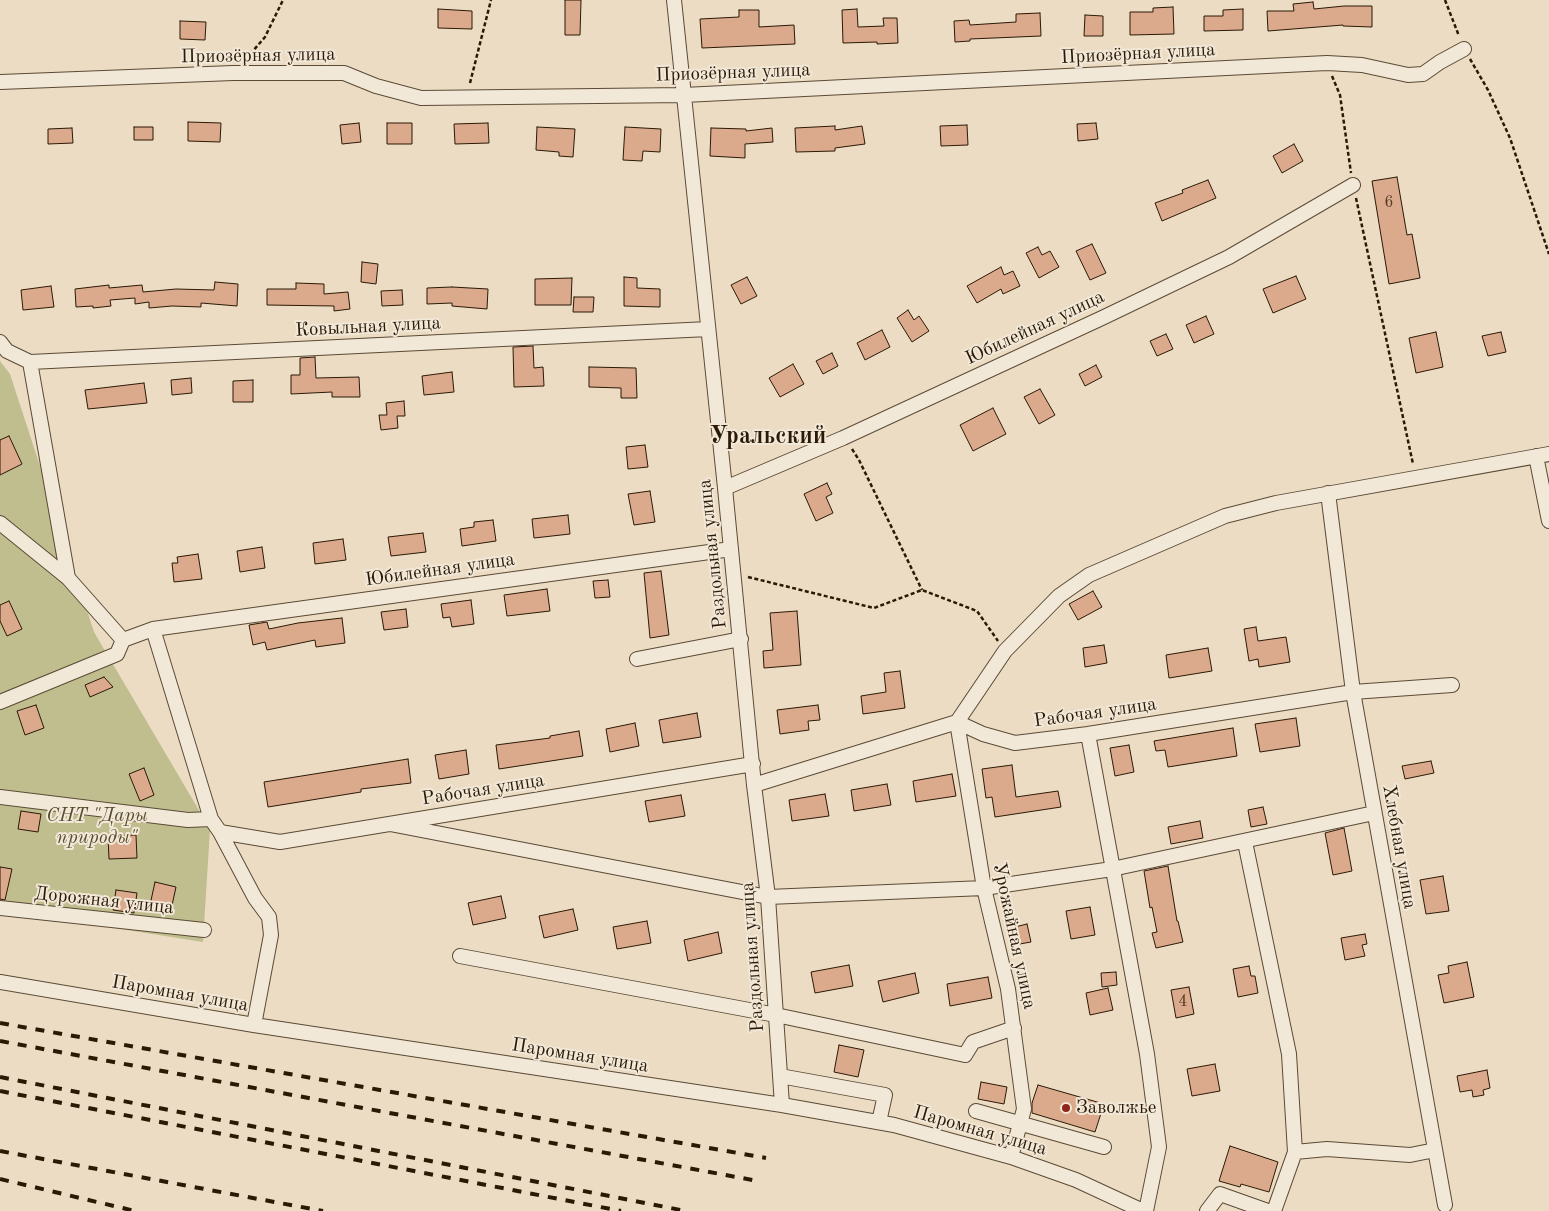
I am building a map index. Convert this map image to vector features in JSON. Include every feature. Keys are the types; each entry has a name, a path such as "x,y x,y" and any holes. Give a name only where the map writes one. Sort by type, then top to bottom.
{"street":[{"name":"Раздольная улица","path":"674,0 726,488 754,785 768,897 782,1105"},
{"name":"Приозёрная улица","path":"0,82 233,74 344,73 376,86 421,98 684,94 1327,63 1362,65 1408,75 1423,74 1440,62 1464,50"},
{"name":"Юбилейная улица","path":"726,488 843,438 1229,257 1353,185"},
{"name":"Ковыльная улица","path":"30,362 708,329"},
{"path":"0,342 7,351 30,362 68,578"},
{"path":"754,785 957,722 1005,651 1059,596 1089,575 1225,516 1276,503 1542,455 1549,521"},
{"name":"Хлебная улица","path":"1328,493 1353,692 1445,1206"},
{"path":"0,524 68,578 123,640 117,654 0,702"},
{"name":"Юбилейная улица","path":"123,640 153,628 731,549"},
{"path":"153,628 211,819 220,832 255,898 268,917 270,935 254,1025"},
{"path":"637,659 741,639"},
{"name":"Рабочая улица","path":"957,722 983,734 1015,743 1088,734 1353,692 1452,685"},
{"name":"Урожайная улица","path":"957,722 984,888 1008,989 1024,1108 1011,1157"},
{"path":"1088,734 1147,1054 1160,1147 1144,1211"},
{"name":"Рабочая улица","path":"220,832 280,842 752,764"},
{"path":"0,797 188,820 211,819"},
{"path":"390,824 768,897 984,888 1112,869 1374,813"},
{"path":"1245,842 1289,1054 1295,1152 1274,1211"},
{"name":"Дорожная улица","path":"0,908 204,930"},
{"path":"460,956 776,1015 966,1055 973,1042 1014,1028"},
{"name":"Паромная улица","path":"0,982 254,1025 782,1105 879,1122 1011,1157 1076,1180 1144,1211"},
{"path":"780,1076 885,1095 879,1122"},
{"path":"976,1111 1104,1147"},
{"path":"1295,1152 1326,1149 1410,1154 1435,1150"},
{"path":"1207,1211 1220,1194 1268,1211"}],"path":[{"path":"233,74 265,36 283,0"},
{"path":"466,98 491,0"},
{"path":"1444,0 1464,50 1488,90 1510,138 1549,254"},
{"path":"1327,63 1340,95 1353,185 1416,477"},
{"path":"843,438 859,460 922,590"},
{"path":"734,574 874,608 922,590 977,611 1005,651"}],"green space":[{"name":"СНТ \"Дары природы\"","path":"0,361 10,374 94,632 210,829 203,942 0,910"}],"building":[{"path":"565,0 581,0 580,35 565,35"},
{"path":"1313,2 1314,9 1372,6 1372,27 1343,25 1268,31 1267,11 1294,11 1293,4"},
{"path":"1173,7 1174,34 1130,35 1130,12 1153,12 1153,8"},
{"path":"438,9 472,11 472,29 438,28"},
{"path":"857,9 858,27 884,26 883,18 897,18 898,43 843,43 842,10"},
{"path":"1243,9 1243,30 1204,31 1204,16 1223,16 1223,10"},
{"path":"739,10 759,10 759,27 794,25 795,44 702,48 700,19 739,17"},
{"path":"1040,13 1041,36 970,39 970,41 955,42 954,21 969,20 970,25 1016,22 1016,14"},
{"path":"1085,15 1103,16 1103,36 1084,36"},
{"path":"180,21 206,22 205,40 180,39"},
{"path":"188,122 221,123 220,142 188,141"},
{"path":"359,123 361,142 342,144 340,125"},
{"path":"387,123 412,123 412,144 387,144"},
{"path":"488,123 489,143 455,144 454,124"},
{"path":"1096,123 1098,139 1078,141 1077,124"},
{"path":"967,125 968,145 941,146 940,126"},
{"path":"835,126 835,130 862,126 865,144 835,148 835,151 796,152 795,128"},
{"path":"134,127 153,127 153,140 134,140"},
{"path":"537,127 575,129 573,157 559,156 559,152 536,150"},
{"path":"625,127 661,129 660,152 643,151 642,161 623,160"},
{"path":"72,128 73,143 48,144 48,129"},
{"path":"711,128 746,129 746,131 772,128 773,142 745,144 745,158 710,156"},
{"path":"1294,144 1303,161 1282,173 1273,156"},
{"path":"1397,177 1407,235 1412,234 1420,278 1389,284 1372,181"},
{"path":"1208,180 1216,198 1162,221 1155,203 1183,193 1182,190"},
{"path":"1092,244 1106,273 1090,280 1076,251"},
{"path":"1038,247 1042,255 1050,251 1059,267 1039,278 1026,253"},
{"path":"362,262 378,264 376,284 361,282"},
{"path":"1001,267 1004,275 1013,271 1020,286 1003,294 1001,289 977,303 967,286"},
{"path":"1296,276 1306,299 1273,313 1263,289"},
{"path":"624,277 637,278 637,288 660,289 660,307 624,306"},
{"path":"747,277 757,296 741,304 731,285"},
{"path":"572,278 571,305 535,305 535,279"},
{"path":"215,282 238,284 237,306 201,303 201,307 172,306 149,308 149,302 135,304 135,298 110,300 111,306 76,307 75,289 109,285 109,288 142,285 143,292 176,289 214,290"},
{"path":"296,283 324,284 324,294 348,292 350,309 334,311 334,306 267,305 267,289 296,289"},
{"path":"51,286 54,307 23,310 21,290"},
{"path":"427,288 488,289 487,309 452,306 452,303 427,304"},
{"path":"402,290 403,305 382,306 381,291"},
{"path":"574,297 594,297 593,312 573,312"},
{"path":"908,310 914,320 919,316 929,331 912,342 897,318"},
{"path":"1206,316 1214,334 1194,343 1186,325"},
{"path":"882,330 890,347 865,360 857,343"},
{"path":"1436,332 1443,367 1416,373 1409,338"},
{"path":"1501,332 1506,352 1488,356 1482,336"},
{"path":"1166,334 1173,349 1157,356 1150,341"},
{"path":"533,346 534,368 543,367 544,386 514,387 513,347"},
{"path":"832,353 838,366 823,374 816,361"},
{"path":"315,357 316,378 359,377 360,397 332,397 332,392 291,394 291,375 300,375 300,358"},
{"path":"793,364 804,384 780,397 769,378"},
{"path":"1096,365 1102,377 1085,386 1079,374"},
{"path":"589,367 636,368 637,398 621,398 621,388 589,387"},
{"path":"452,372 454,392 424,395 422,376"},
{"path":"191,378 192,393 172,395 171,380"},
{"path":"253,380 253,402 233,402 233,381"},
{"path":"144,383 147,403 88,409 85,390"},
{"path":"1040,389 1055,415 1039,424 1024,397"},
{"path":"404,401 405,416 397,416 398,428 381,430 379,415 387,415 386,403"},
{"path":"993,408 1006,434 973,451 960,425"},
{"path":"9,436 22,464 0,475 0,440"},
{"path":"645,445 648,467 628,469 626,447"},
{"path":"827,483 832,494 826,497 833,513 816,521 804,494"},
{"path":"650,491 655,522 634,525 628,494"},
{"path":"568,515 570,534 534,538 532,519"},
{"path":"493,520 496,541 462,546 460,529 474,527 474,522"},
{"path":"423,533 426,552 391,556 388,537"},
{"path":"343,539 346,560 315,564 313,543"},
{"path":"262,547 265,568 240,572 237,551"},
{"path":"198,554 202,579 174,582 172,563 178,563 177,557"},
{"path":"661,571 669,635 650,638 644,573"},
{"path":"608,580 610,597 595,598 593,581"},
{"path":"547,589 550,611 507,616 504,595"},
{"path":"1093,591 1102,607 1078,620 1069,604"},
{"path":"471,600 474,624 452,627 450,617 443,618 441,604"},
{"path":"9,601 22,629 7,636 0,621 0,605"},
{"path":"406,609 408,627 384,630 381,612"},
{"path":"797,611 801,665 764,668 763,651 773,650 770,613"},
{"path":"342,618 345,643 316,647 315,640 267,650 265,642 253,645 249,625 267,622 269,629 298,623"},
{"path":"1256,627 1258,641 1286,637 1290,662 1259,667 1258,659 1249,661 1244,629"},
{"path":"1104,645 1107,663 1085,667 1083,648"},
{"path":"1208,648 1212,671 1169,678 1166,655"},
{"path":"900,671 905,708 863,714 861,696 886,692 884,673"},
{"path":"104,677 113,687 90,697 85,685"},
{"path":"36,705 44,728 25,735 17,711"},
{"path":"818,705 820,720 808,721 809,730 780,734 777,710"},
{"path":"697,713 701,737 663,743 659,720"},
{"path":"1296,718 1300,746 1260,752 1255,724"},
{"path":"635,723 639,746 610,752 606,729"},
{"path":"1233,728 1237,756 1168,767 1165,750 1156,751 1154,741"},
{"path":"579,731 583,756 499,769 496,745 550,738 550,736"},
{"path":"1129,745 1134,772 1115,776 1110,748"},
{"path":"466,750 469,774 439,779 435,755"},
{"path":"408,759 411,783 361,789 361,792 268,807 264,782"},
{"path":"1431,761 1434,773 1405,779 1402,766"},
{"path":"1012,765 1016,797 1058,791 1061,807 995,817 992,797 986,798 982,769"},
{"path":"144,768 154,795 140,801 129,774"},
{"path":"952,774 956,796 916,802 913,781"},
{"path":"887,784 891,805 854,811 851,790"},
{"path":"825,794 829,816 792,821 789,800"},
{"path":"681,795 685,816 649,822 645,801"},
{"path":"1263,807 1267,824 1251,827 1248,810"},
{"path":"21,811 41,814 38,832 18,829"},
{"path":"1200,821 1203,838 1171,844 1168,827"},
{"path":"1344,828 1352,871 1333,875 1325,833"},
{"path":"136,835 137,858 109,859 108,836"},
{"path":"1168,866 1177,921 1183,942 1156,948 1152,933 1157,932 1152,907 1150,908 1144,871"},
{"path":"0,867 12,869 5,900 0,899"},
{"path":"1443,876 1449,911 1426,914 1420,880"},
{"path":"155,882 176,887 171,910 150,905"},
{"path":"116,890 137,893 134,913 113,910"},
{"path":"501,896 506,918 473,925 468,903"},
{"path":"1090,907 1095,935 1071,939 1066,911"},
{"path":"573,909 578,930 544,938 539,916"},
{"path":"647,921 651,943 617,949 613,927"},
{"path":"1027,924 1031,942 1014,945 1011,928"},
{"path":"718,932 722,953 688,961 684,940"},
{"path":"1365,934 1367,944 1362,945 1365,956 1345,960 1341,938"},
{"path":"1467,962 1474,997 1444,1003 1438,975 1449,973 1448,966"},
{"path":"849,965 853,986 815,993 811,972"},
{"path":"1249,966 1251,976 1255,976 1258,993 1238,997 1233,969"},
{"path":"1116,972 1117,985 1102,987 1101,973"},
{"path":"915,973 919,993 883,1002 878,981"},
{"path":"988,977 992,998 950,1006 947,984"},
{"path":"1189,987 1194,1014 1176,1018 1171,990"},
{"path":"1108,988 1113,1010 1090,1015 1086,993"},
{"path":"839,1045 864,1050 858,1077 834,1072"},
{"path":"1215,1064 1220,1091 1192,1096 1187,1069"},
{"path":"1487,1070 1490,1088 1483,1090 1484,1095 1473,1097 1472,1090 1460,1092 1457,1076"},
{"path":"981,1082 1007,1087 1004,1104 978,1099"},
{"name":"Заволжье","path":"1038,1085 1104,1104 1095,1132 1032,1113 1032,1103"},
{"path":"1230,1146 1278,1162 1269,1192 1241,1184 1240,1187 1219,1181"}],"railway":[{"path":"0,1023 766,1158"},
{"path":"0,1041 758,1181"},
{"path":"0,1077 686,1211"},
{"path":"0,1091 621,1211"},
{"path":"0,1151 323,1211"},
{"path":"0,1179 135,1211"}],"place":[{"name":"Заволжье","path":"1066,1108"}],"district":[{"name":"Уральский","path":"768,437"}]}
